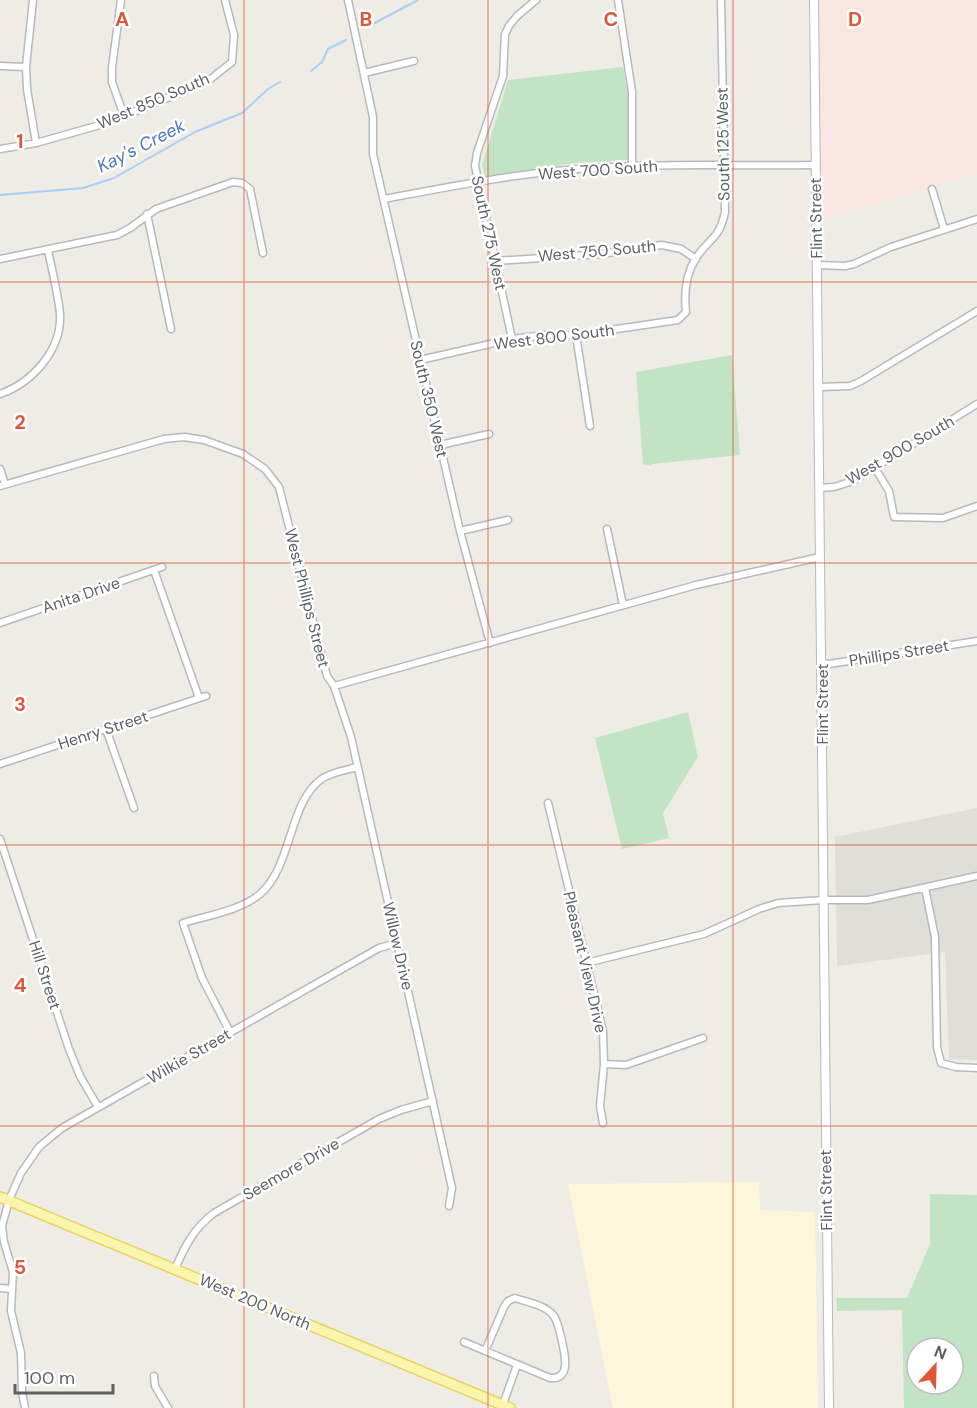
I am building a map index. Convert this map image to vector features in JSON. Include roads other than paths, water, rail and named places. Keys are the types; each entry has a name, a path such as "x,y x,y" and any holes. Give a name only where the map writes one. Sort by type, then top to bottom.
{"main road":[{"name":"West 200 North","path":"5,1198 500,1406"}],"street":[{"path":"33,0 26,67 27,89 36,143"},
{"path":"121,0 112,82 124,116"},
{"name":"West 850 South","path":"0,149 36,143 124,116 208,81 232,62 234,35 225,0"},
{"name":"South 350 West","path":"348,0 373,117 373,154 460,531 490,643"},
{"name":"South 275 West","path":"512,339 475,166 477,153 503,76 505,34 518,16 536,0"},
{"path":"618,0 632,92 632,166"},
{"name":"South 125 West","path":"686,312 687,276 696,258 717,236 725,212 721,0"},
{"name":"Flint Street","path":"814,0 829,1408"},
{"path":"364,73 414,61"},
{"path":"0,66 26,67"},
{"name":"West 700 South","path":"384,199 577,169 632,166 815,165"},
{"path":"0,260 117,235 156,209 233,182 242,183 250,189 263,253"},
{"path":"932,189 944,229"},
{"path":"147,214 171,328"},
{"path":"817,265 854,264 891,247 977,219"},
{"name":"West 750 South","path":"495,261 601,254 662,245 681,249 696,258"},
{"path":"0,394 18,387 36,372 56,338 60,315 48,250"},
{"path":"818,387 850,386 861,381 977,311"},
{"name":"West 800 South","path":"420,360 512,339 545,335 576,335 678,320 686,312"},
{"path":"576,335 590,426"},
{"name":"West 900 South","path":"819,488 834,487 853,481 977,404"},
{"path":"440,445 489,434"},
{"name":"West Phillips Street","path":"2,485 174,438 204,440 243,454 265,469 279,487 327,676 334,686 696,585 820,557"},
{"path":"875,468 889,491 894,517 943,519 977,506"},
{"path":"0,469 2,485"},
{"path":"460,531 508,520"},
{"path":"608,529 623,605"},
{"name":"Anita Drive","path":"0,623 162,567"},
{"path":"154,570 199,698"},
{"name":"Phillips Street","path":"822,663 829,664 977,641"},
{"name":"Willow Drive","path":"334,686 351,737 433,1101 452,1188 449,1206"},
{"name":"Henry Street","path":"0,764 206,696"},
{"path":"106,729 134,808"},
{"path":"230,1032 202,978 183,923 246,903 260,894 278,870 303,803 312,788 322,778 357,766"},
{"name":"Pleasant View Drive","path":"548,803 603,1031 604,1064 600,1106 603,1123"},
{"name":"Hill Street","path":"0,839 69,1049 80,1076 98,1107"},
{"path":"586,963 704,934 769,906 823,900 868,900 977,876"},
{"path":"925,888 934,937 937,1047 941,1063 956,1068 977,1068"},
{"name":"Wilkie Street","path":"25,1408 21,1353 11,1311 13,1272 2,1226 5,1198 39,1147 62,1128 98,1107 379,948 397,943"},
{"path":"604,1064 626,1065 703,1038"},
{"name":"Seemore Drive","path":"175,1269 188,1239 201,1223 214,1213 379,1119 400,1110 433,1101"},
{"path":"0,1288 12,1289"},
{"path":"464,1342 517,1365 550,1378 562,1375 566,1365 565,1352 555,1317 546,1310 515,1298 504,1307 485,1351"},
{"path":"500,1406 517,1365"},
{"path":"154,1376 155,1386 168,1408"}],"waterway":[{"name":"Kay's Creek","path":"369,26 418,0"},
{"name":"Kay's Creek","path":"311,71 322,62 328,49 346,40"},
{"name":"Kay's Creek","path":"0,195 83,188 114,178 195,132 242,113 268,89 280,82"}]}
